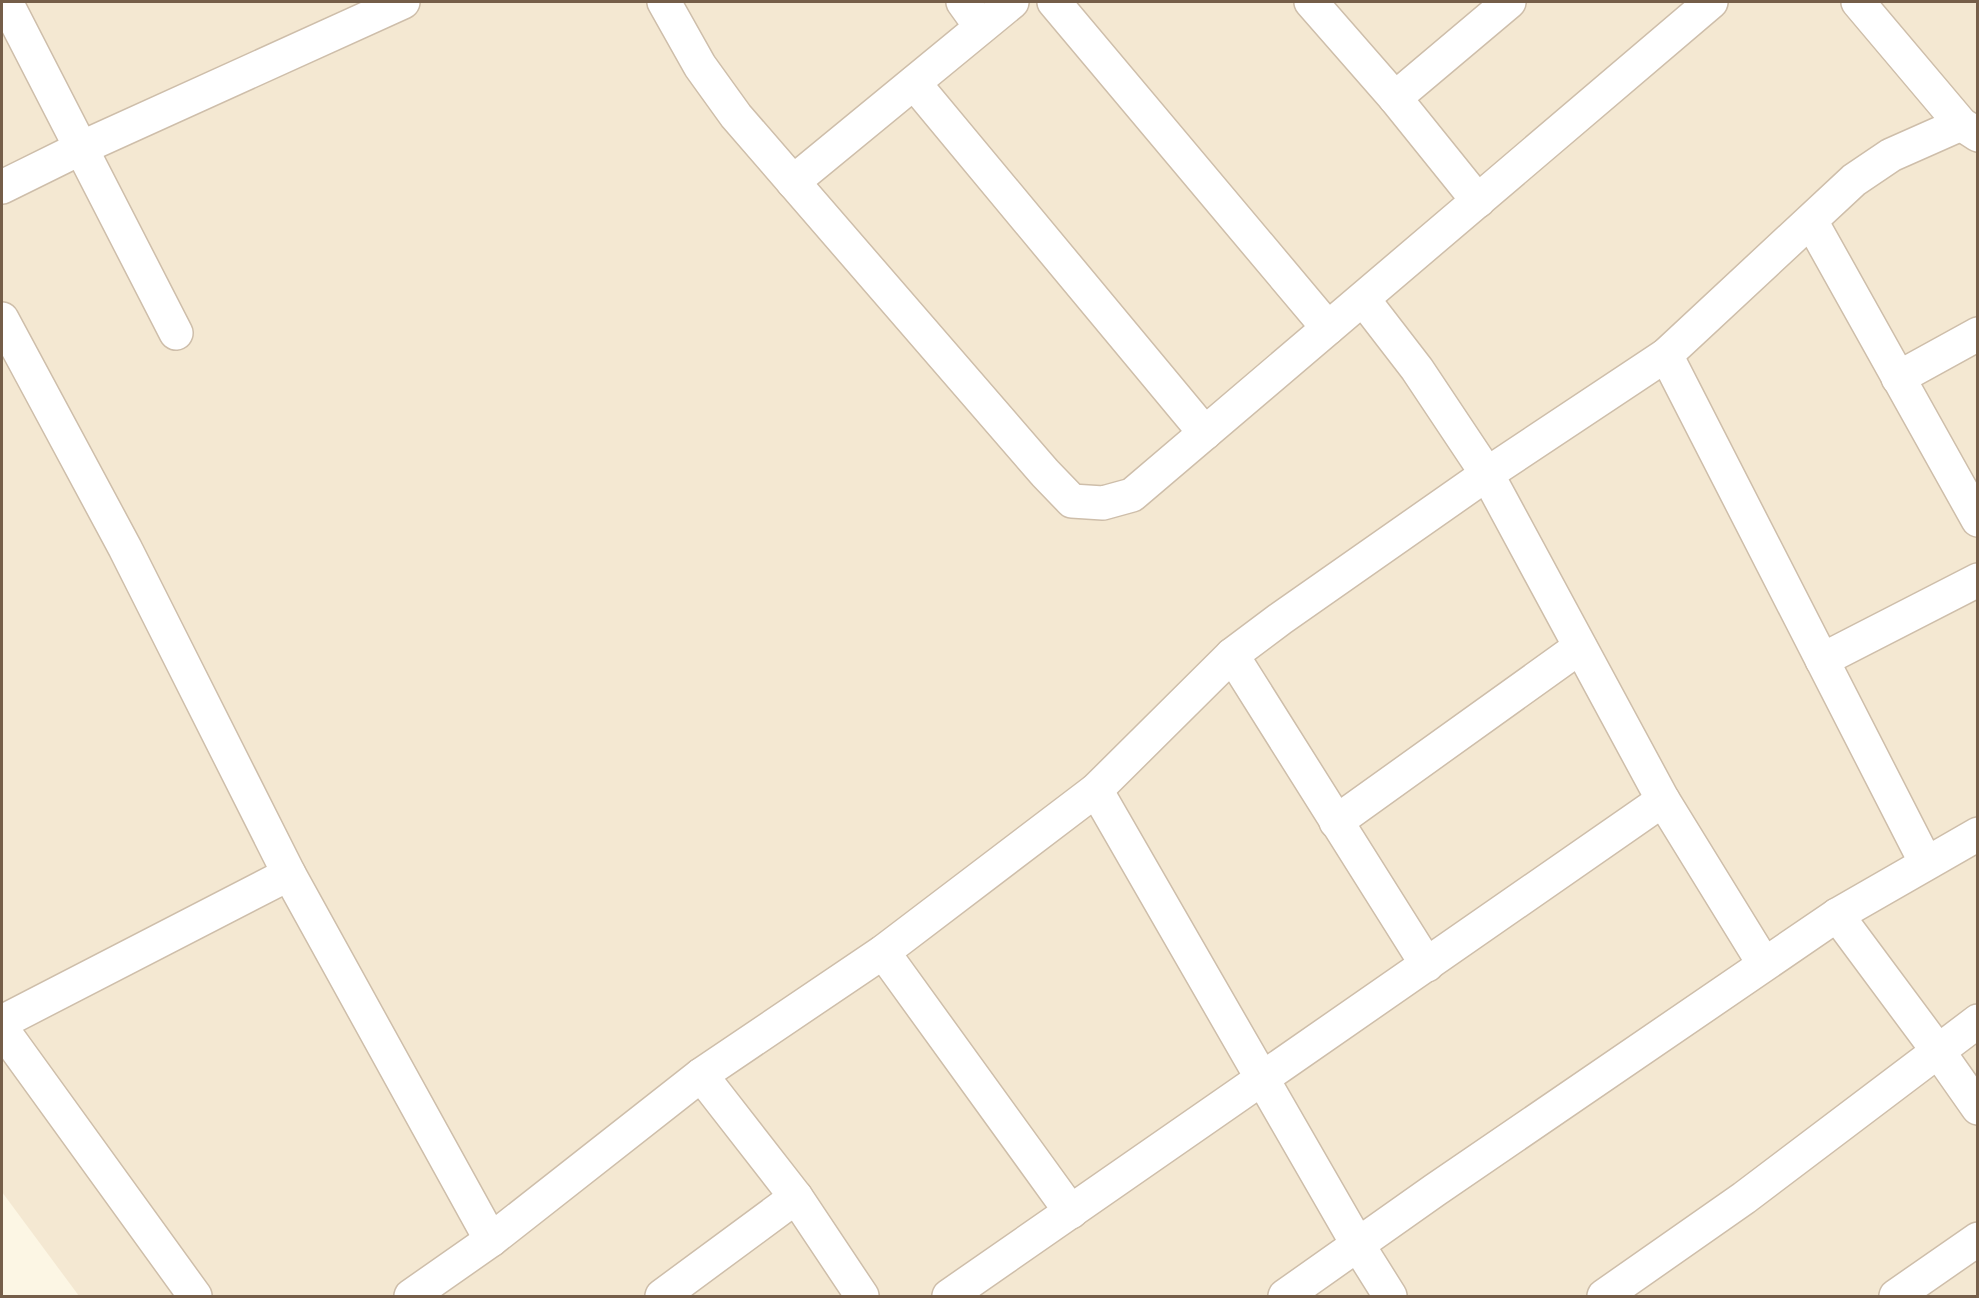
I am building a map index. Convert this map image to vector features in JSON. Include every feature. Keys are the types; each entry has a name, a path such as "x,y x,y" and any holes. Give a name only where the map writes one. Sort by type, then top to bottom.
{"street":[{"path":"6,2 176,333"},
{"path":"2,187 81,148 403,2"},
{"path":"664,2 700,66 736,116 1045,473 1072,501 1103,503 1132,495 1711,2"},
{"path":"793,182 914,83 972,14 1012,2"},
{"path":"1054,2 1328,328"},
{"path":"1311,2 1395,99 1478,201"},
{"path":"1395,99 1509,2"},
{"path":"411,1296 491,1240 701,1075 883,952 1096,790 1232,655 1280,619 1487,474 1666,355 1854,180 1891,155 1969,129 1858,2"},
{"path":"914,83 1205,433"},
{"path":"1810,221 1977,520"},
{"path":"1363,299 1417,369 1487,474 1663,800 1764,964"},
{"path":"2,319 125,548 289,874 491,1240"},
{"path":"1898,378 1977,334"},
{"path":"1666,355 1926,863"},
{"path":"1822,660 1977,580"},
{"path":"1336,822 1580,647"},
{"path":"1232,655 1427,965"},
{"path":"1096,790 1358,1245 1390,1296"},
{"path":"949,1296 1663,800"},
{"path":"1285,1296 1837,915 1977,834"},
{"path":"2,1022 289,874"},
{"path":"1837,915 1938,1051 1977,1108"},
{"path":"883,952 1071,1212"},
{"path":"1604,1296 1744,1198 1977,1021"},
{"path":"2,1029 195,1296"},
{"path":"701,1075 796,1197 862,1296"},
{"path":"662,1296 796,1197"},
{"path":"1896,1296 1977,1239"}],"shaded area":[{"path":"2,2 1977,2 1977,1296 79,1296 2,1192"}]}
